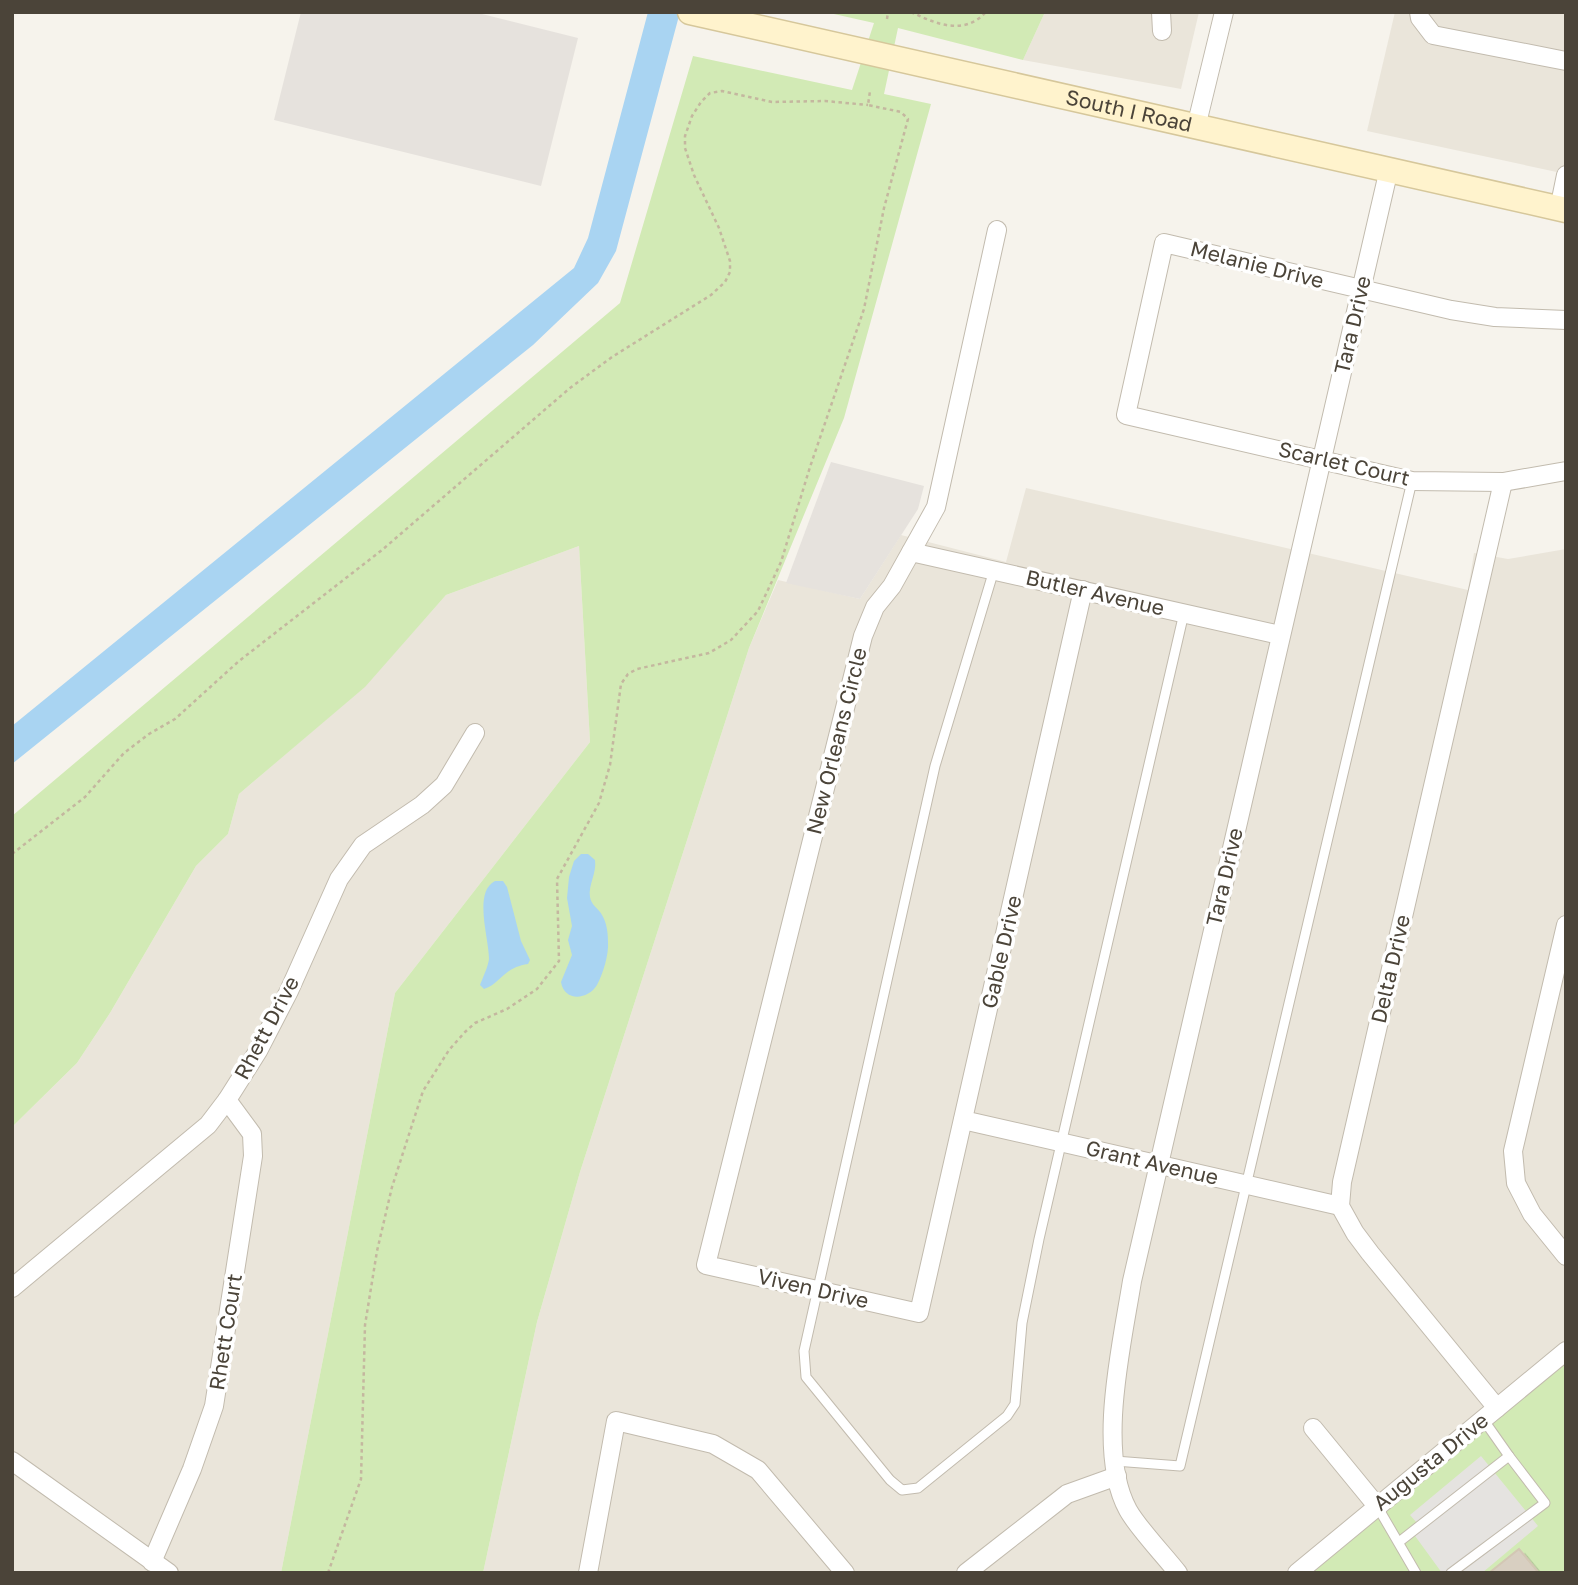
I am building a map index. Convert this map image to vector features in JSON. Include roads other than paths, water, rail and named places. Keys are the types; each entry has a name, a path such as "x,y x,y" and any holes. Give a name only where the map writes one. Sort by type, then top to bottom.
{"main road":[{"name":"South I Road","path":"690,12 1562,210"}],"street":[{"path":"1161,12 1162,31"},
{"path":"1196,127 1224,12"},
{"path":"1419,12 1420,18 1433,35 1566,61"},
{"name":"Tara Drive","path":"1178,1573 1128,1510 1116,1469 1112,1427 1120,1352 1132,1281 1389,169"},
{"path":"1562,210 1566,175"},
{"name":"New Orleans Circle","path":"706,1265 863,636 875,607 892,586 936,507 997,230"},
{"name":"Melanie Drive","path":"1126,415 1164,243 1451,310 1495,317 1566,320"},
{"name":"Scarlet Court","path":"1126,415 1412,481 1503,482 1566,471"},
{"name":"Delta Drive","path":"1340,1206 1342,1182 1503,482"},
{"name":"Butler Avenue","path":"911,552 1280,635"},
{"name":"Gable Drive","path":"919,1313 1083,590"},
{"name":"Rhett Drive","path":"12,1288 208,1125 258,1051 289,991 339,879 363,845 422,805 444,785 475,733"},
{"path":"1566,925 1513,1151 1516,1183 1532,1214 1566,1256"},
{"name":"Rhett Court","path":"152,1562 192,1469 214,1406 230,1314 253,1156 252,1134 227,1100"},
{"name":"Grant Avenue","path":"963,1120 1340,1206"},
{"path":"1340,1206 1355,1233 1490,1414"},
{"name":"Viven Drive","path":"706,1265 919,1313"},
{"name":"Augusta Drive","path":"1297,1573 1566,1351"},
{"path":"588,1573 616,1421 713,1444 758,1470 845,1573"},
{"path":"1313,1428 1377,1506"},
{"path":"12,1461 169,1573"},
{"path":"966,1573 1067,1493 1116,1469"}],"lane":[{"path":"1116,1469 1180,1466 1412,481"},
{"path":"994,570 935,766 804,1352 806,1377 890,1480 902,1490 918,1488 1007,1416 1015,1404 1021,1323 1184,613"},
{"path":"1451,1573 1545,1503 1509,1456 1490,1414"},
{"path":"1399,1542 1509,1456"},
{"path":"1377,1506 1416,1573"}],"water":[{"path":"648,12 680,12 616,251 598,283 533,345 12,764 12,726 574,268 588,238"},
{"path":"581,854 588,854 595,860 590,897 605,921 608,947 597,985 588,994 577,997 567,993 561,982 572,955 568,940 572,926 567,898 569,877 574,861"},
{"path":"495,881 503,881 507,887 521,941 530,960 528,964 507,972 484,989 480,985 489,959 483,905 488,887"}]}
